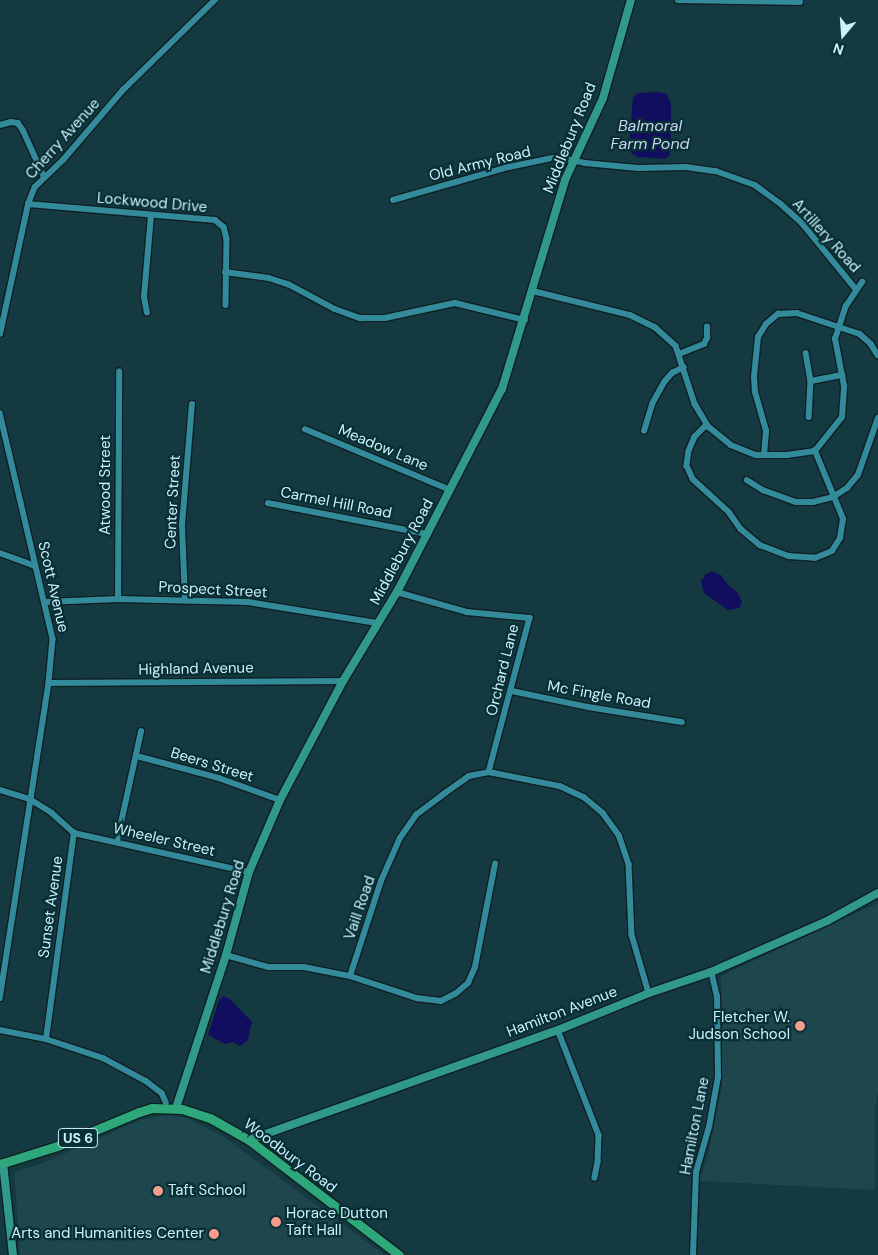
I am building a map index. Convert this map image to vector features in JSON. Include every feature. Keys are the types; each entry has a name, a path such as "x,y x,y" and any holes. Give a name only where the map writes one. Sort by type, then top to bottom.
{"main road":[{"name":"Woodbury Road","path":"152,1108 156,1104 166,1102 177,1105 210,1118 249,1140 399,1255"},
{"name":"Woodbury Road","path":"152,1108 177,1105"},
{"name":"US 6","path":"1,1164 57,1146 152,1108"}],"street":[{"name":"Cherry Avenue","path":"0,334 28,204 35,187 44,176 64,159 123,90 215,0"},
{"name":"Middlebury Road","path":"177,1105 226,955 249,872 280,800 343,681 398,592 502,389 533,291 560,195 602,98 631,0"},
{"path":"678,0 800,2"},
{"path":"0,125 11,122 18,124 44,176"},
{"name":"Old Army Road","path":"393,200 510,167 558,158 574,160"},
{"name":"Artillery Road","path":"574,160 593,164 638,168 700,169 746,181 772,196 803,224 856,289"},
{"name":"Lockwood Drive","path":"28,204 215,220 224,227 227,239 226,305"},
{"path":"147,313 144,297 151,216"},
{"path":"225,272 270,278 288,284 335,310 360,318 385,318 455,303 524,320"},
{"path":"533,291 630,315 655,327 676,346 695,404 707,424 732,445 756,455 764,455 814,451 842,418 844,386 835,340 846,306 862,282"},
{"path":"764,455 766,431 754,392 754,377 758,338 766,324 778,314 797,313 840,325 860,334 871,344 878,355"},
{"path":"679,354 704,344 708,338 707,327"},
{"path":"806,353 811,381 809,417"},
{"path":"644,431 652,404 665,382 672,373 684,367"},
{"name":"Atwood Street","path":"118,599 119,372"},
{"path":"811,381 842,375"},
{"name":"Center Street","path":"185,601 182,524 192,404"},
{"name":"Scott Avenue","path":"0,413 53,639 49,683 0,998"},
{"path":"747,480 763,490 796,502 813,502 833,497 846,488 858,474 878,418"},
{"path":"707,424 695,437 689,452 687,466 692,479 729,512 741,529 760,545 788,556 815,558 832,551 840,538 843,519 814,451"},
{"name":"Meadow Lane","path":"305,429 451,490"},
{"name":"Carmel Hill Road","path":"268,503 428,534"},
{"path":"0,553 35,566"},
{"name":"Orchard Lane","path":"398,592 467,612 530,618 489,772"},
{"name":"Prospect Street","path":"45,602 118,599 248,602 378,623"},
{"name":"Highland Avenue","path":"49,683 343,681"},
{"name":"Mc Fingle Road","path":"512,690 588,706 682,722"},
{"path":"117,841 141,732"},
{"name":"Beers Street","path":"137,756 220,778 280,800"},
{"path":"489,772 560,786 584,797 603,813 619,835 629,864 632,935 649,993"},
{"name":"Vaill Road","path":"350,976 381,882 400,838 416,815 445,793 469,776 489,772"},
{"path":"0,790 30,798 52,813 74,833"},
{"name":"Wheeler Street","path":"74,833 117,841 249,872"},
{"name":"Sunset Avenue","path":"46,1040 74,833"},
{"path":"226,955 268,967 304,967 350,976 417,998 441,1001 455,994 468,983 475,967 496,864"},
{"name":"Hamilton Avenue","path":"249,1140 558,1030 649,993 711,972 827,921 878,894"},
{"name":"Hamilton Lane","path":"693,1255 696,1172 709,1127 718,1077 717,996 711,972"},
{"path":"0,1030 46,1040 103,1058 146,1081 162,1093 166,1102"},
{"path":"558,1030 599,1135 598,1162 595,1178"},
{"path":"1,1164 13,1255"}],"shaded area":[{"name":"Fletcher W. Judson School","path":"878,903 878,1093 875,1107 875,1190 700,1181 709,1150 722,1086 721,976"},
{"name":"Taft School","path":"163,1115 187,1118 224,1137 385,1255 20,1255 14,1172 43,1163 140,1120"}],"water":[{"name":"Balmoral Farm Pond","path":"658,92 667,94 671,104 671,125 674,127 671,127 670,155 665,159 638,157 631,153 629,147 633,98 637,93"},
{"path":"712,571 721,575 728,585 738,593 742,602 740,608 728,610 704,593 701,581 706,574"},
{"path":"223,996 230,999 252,1022 248,1040 240,1046 233,1042 225,1044 208,1035 219,1000"}],"place":[{"name":"Fletcher W. Judson School","path":"800,1026"},
{"name":"Taft School","path":"158,1191"},
{"name":"Horace Dutton Taft Hall","path":"276,1222"},
{"name":"Arts and Humanities Center","path":"214,1234"}]}
